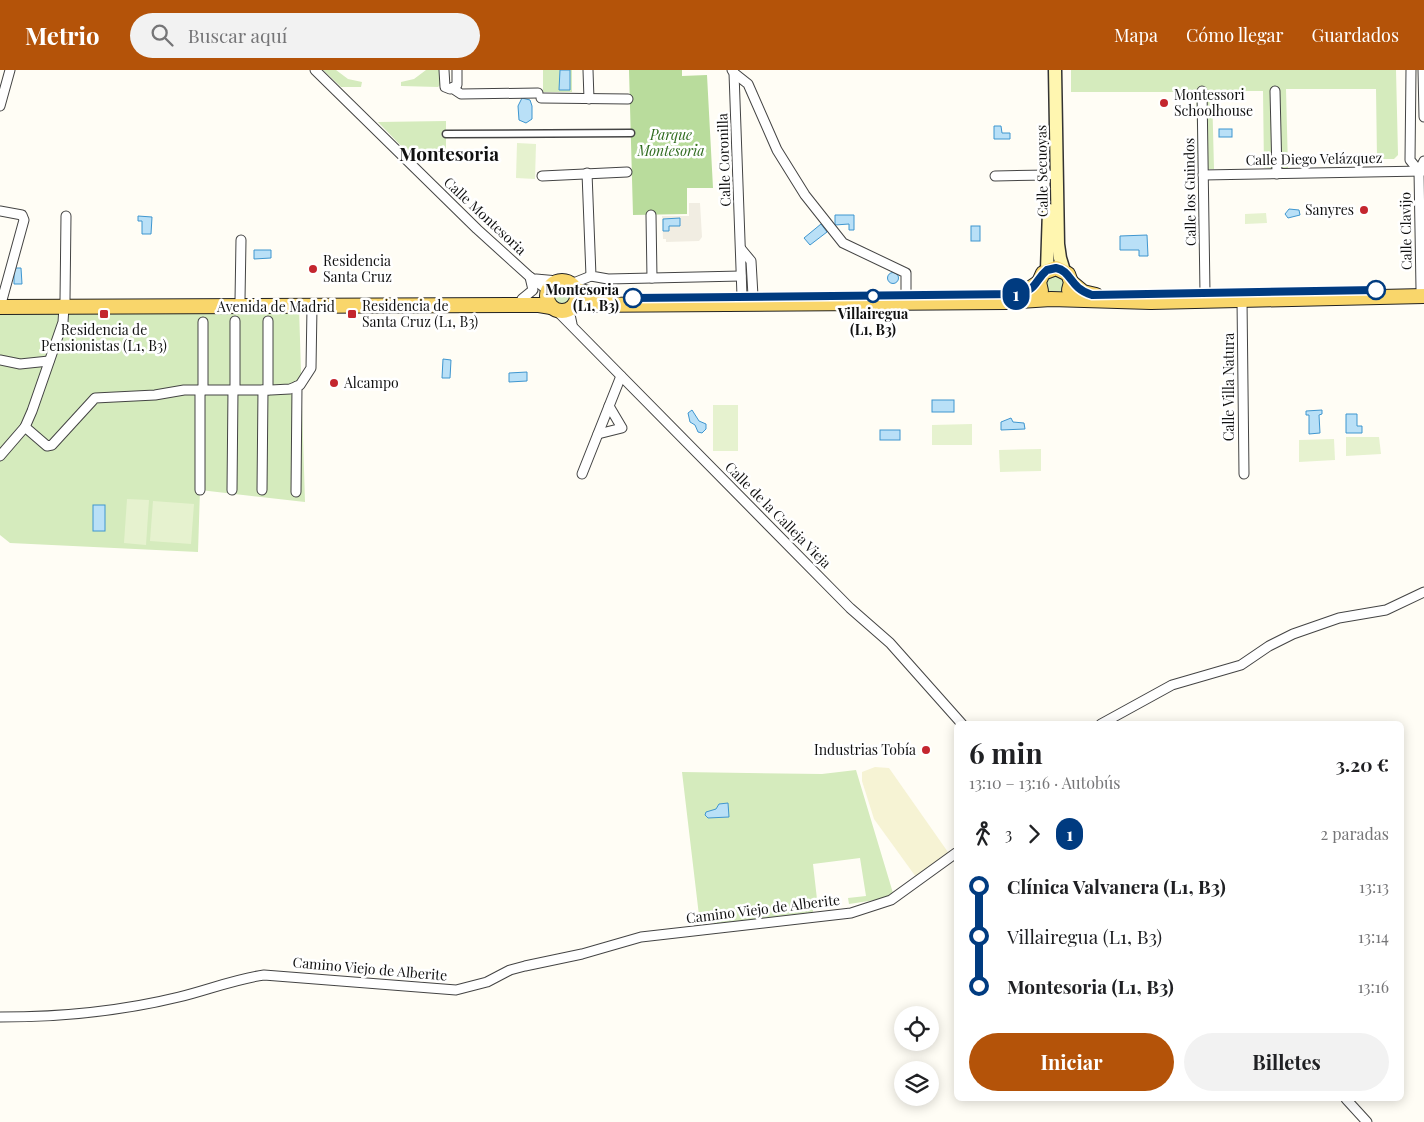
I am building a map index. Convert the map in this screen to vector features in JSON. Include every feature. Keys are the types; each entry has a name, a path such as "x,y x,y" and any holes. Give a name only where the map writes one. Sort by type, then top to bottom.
{"main road":[{"name":"Calle Secuoyas","path":"1047,270 1049,175 1048,70"},
{"name":"Calle Secuoyas","path":"1055,70 1058,244 1060,258 1068,276"},
{"path":"1068,276 1067,294 1055,299 1042,293 1039,282 1047,270 1056,268 1068,276 1083,292 1092,295 1423,291"},
{"name":"Avenida de Madrid","path":"1,303 312,307 539,305 561,297 1018,294 1029,290 1039,282"},
{"name":"Avenida de Madrid","path":"64,304 240,300 522,299 561,297 1006,302 1055,299 1151,302 1242,300 1423,291"}],"street":[{"path":"0,106 10,70"},
{"name":"Calle Montesoria","path":"315,70 477,229 530,277 561,297"},
{"path":"444,70 445,87 452,88 461,94 628,99"},
{"path":"452,88 457,85 457,70"},
{"path":"588,70 588,99"},
{"name":"Calle Clavijo","path":"1410,70 1410,160 1421,171"},
{"path":"1423,70 1424,117"},
{"path":"733,72 748,84 777,150 804,195 844,243 906,273 906,296"},
{"name":"Calle Coronilla","path":"733,72 741,276 747,296"},
{"name":"Calle los Guindos","path":"1202,91 1205,293"},
{"path":"1275,91 1277,174"},
{"path":"446,134 631,133"},
{"name":"Calle Clavijo","path":"1423,291 1421,171 1424,161"},
{"name":"Calle Diego Velázquez","path":"1204,175 1421,171"},
{"path":"542,176 581,176 587,173 627,172"},
{"path":"587,173 591,276"},
{"path":"995,176 1049,175"},
{"path":"0,211 22,215 24,220 1,303"},
{"path":"652,215 652,278"},
{"path":"0,456 25,427 63,322 66,216"},
{"path":"240,300 241,240"},
{"name":"Calle Coronilla","path":"741,250 751,261 747,296"},
{"path":"530,277 561,297 591,276 608,279 741,276"},
{"path":"522,299 533,290 530,277"},
{"name":"Calle de la Calleja Vieja","path":"561,297 572,327 850,608 890,643 959,721"},
{"name":"Calle Villa Natura","path":"1242,300 1244,474"},
{"path":"25,427 47,446 52,445 95,398 202,390 266,390 297,386 307,377 312,368 312,307"},
{"path":"232,490 235,321"},
{"path":"262,490 268,321"},
{"path":"200,490 203,322"},
{"path":"0,360 20,364 49,362"},
{"path":"582,474 621,376"},
{"path":"296,492 297,386"},
{"path":"598,434 622,428 609,406"},
{"path":"1106,721 1172,685 1242,665 1269,646 1293,634 1339,618 1386,610 1424,592"},
{"name":"Camino Viejo de Alberite","path":"0,1017 49,1016 108,1010 179,998 244,978 264,974 456,990 487,982 510,970 582,954 641,937 850,912 871,907 891,900 954,854"},
{"path":"1348,1101 1366,1122"}],"shaded area":[{"path":"689,203 700,203 702,237 699,241 666,242 666,239 663,239 662,216 689,216"},
{"path":"875,767 889,768 950,855 916,877 874,819 862,781 862,772"}],"green space":[{"path":"323,70 336,70 348,79 362,82 361,87 341,87"},
{"path":"426,70 441,70 441,84 438,87 401,86 401,82 414,79"},
{"path":"543,70 572,70 572,92 543,92"},
{"name":"Parque Montesoria","path":"629,70 682,70 682,76 707,75 713,188 687,188 687,214 633,215"},
{"path":"1071,70 1396,70 1398,155 1394,159 1377,159 1376,89 1286,89 1288,168 1264,168 1263,91 1212,91 1214,169 1198,169 1196,92 1071,92"},
{"path":"446,121 446,152 407,152 378,122"},
{"path":"517,143 536,144 535,179 516,178"},
{"path":"1266,213 1267,223 1245,224 1245,214"},
{"path":"1055,274 1062,277 1065,284 1062,291 1055,294 1048,291 1045,284 1048,277"},
{"path":"562,286 569,289 572,296 569,303 562,306 555,303 552,296 555,289"},
{"path":"299,307 305,502 200,490 198,552 10,543 0,535 0,313"},
{"path":"713,405 738,405 738,451 713,451"},
{"path":"972,424 972,445 932,445 932,425"},
{"path":"1346,437 1379,437 1381,454 1346,456"},
{"path":"1334,439 1335,460 1299,462 1299,440"},
{"path":"1041,449 1041,471 1000,472 999,450"},
{"path":"127,499 149,500 146,545 124,543"},
{"path":"153,501 194,504 191,544 150,541"},
{"path":"856,770 893,893 882,899 849,904 848,898 866,896 860,858 813,864 818,908 813,909 813,913 718,926 713,922 700,924 682,772 822,774"}],"water":[{"path":"560,70 570,70 570,90 559,90"},
{"path":"522,98 530,100 532,106 532,119 526,123 519,120 518,106"},
{"path":"994,126 1001,126 1002,133 1010,133 1010,139 994,139"},
{"path":"1219,129 1232,129 1232,137 1219,137"},
{"path":"1289,209 1299,210 1300,215 1288,218 1285,214"},
{"path":"835,215 854,215 854,230 849,230 849,224 835,225"},
{"path":"138,216 152,217 151,234 142,234 142,221 138,221"},
{"path":"680,218 680,226 669,226 669,231 663,231 663,219"},
{"path":"821,224 827,232 810,245 804,238"},
{"path":"971,226 980,226 980,241 971,241"},
{"path":"1147,235 1148,256 1139,256 1139,250 1120,250 1120,236"},
{"path":"254,250 271,250 271,258 254,259"},
{"path":"14,268 21,268 22,284 14,284"},
{"path":"893,272 899,278 893,284 887,278"},
{"path":"443,359 451,360 450,378 442,378"},
{"path":"527,372 527,381 509,382 509,373"},
{"path":"932,400 954,400 954,412 932,412"},
{"path":"692,410 699,421 706,424 706,429 702,433 698,432 695,425 690,422 688,413"},
{"path":"1322,410 1322,414 1319,415 1320,433 1309,434 1309,415 1306,415 1306,411"},
{"path":"1346,414 1357,414 1357,426 1362,426 1362,433 1346,433"},
{"path":"1011,418 1013,422 1024,423 1025,429 1001,430 1001,422"},
{"path":"880,430 900,430 900,440 880,440"},
{"path":"93,505 105,505 105,531 93,531"},
{"path":"728,803 729,817 708,818 705,815 706,812 716,809 719,804"}],"bus line":[{"name":"1","path":"633,298 1018,294 1029,290 1039,282 1043,273 1051,268 1064,271 1068,274 1076,288 1092,295 1376,290"}],"place":[{"name":"Montessori Schoolhouse","path":"1164,103"},
{"name":"Sanyres","path":"1364,210"},
{"name":"Residencia Santa Cruz","path":"313,269"},
{"name":"Villairegua (L1, B3)","path":"873,296"},
{"name":"Montesoria (L1, B3)","path":"633,298"},
{"name":"Residencia de Pensionistas (L1, B3)","path":"104,314"},
{"name":"Residencia de Santa Cruz (L1, B3)","path":"352,314"},
{"name":"Alcampo","path":"334,383"},
{"name":"Industrias Tobía","path":"926,750"}],"district":[{"name":"Montesoria","path":"449,154"}]}
